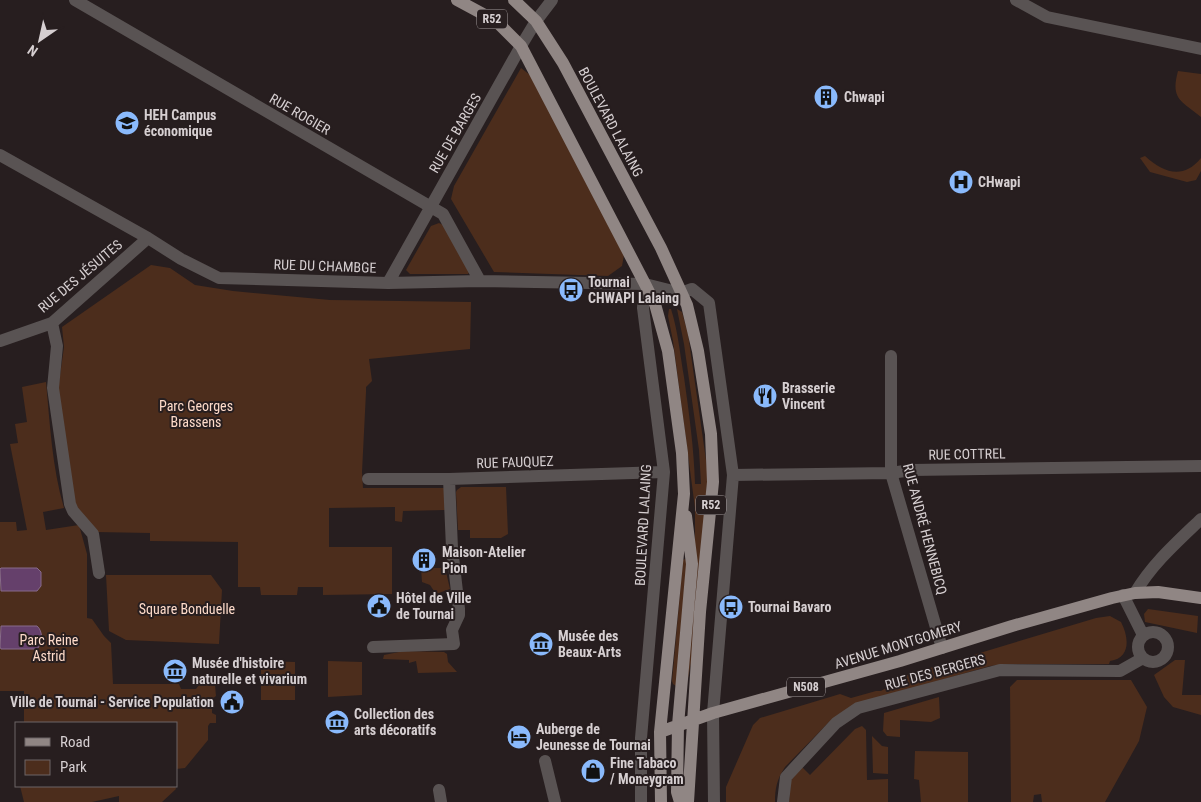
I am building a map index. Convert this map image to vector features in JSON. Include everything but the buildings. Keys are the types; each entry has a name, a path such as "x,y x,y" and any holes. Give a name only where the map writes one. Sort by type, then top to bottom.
{"main road":[{"name":"R52","path":"457,0 496,22 522,46 655,304 668,351 682,453 684,494 692,564 678,725 677,792 680,802"},
{"name":"R52","path":"514,0 536,21"},
{"name":"BOULEVARD LALAING","path":"536,21 562,63 660,248 687,305 698,351 711,434 713,482 700,612 694,721"},
{"name":"R52","path":"660,801 660,732 673,586 684,494"},
{"name":"N508","path":"1129,594 1158,592 1201,598"},
{"name":"AVENUE MONTGOMERY","path":"660,732 713,713 900,661 1084,605 1129,594"},
{"name":"R52","path":"688,802 694,721"}],"street":[{"name":"RUE ROGIER","path":"75,0 443,214 480,281"},
{"name":"RUE DE BARGES","path":"388,283 536,21 552,0"},
{"path":"1016,0 1047,17 1201,49"},
{"name":"RUE DU CHAMBGE","path":"0,155 148,238 181,259 219,278 388,283 480,281 646,284 681,293"},
{"name":"RUE DES JÉSUITES","path":"0,341 52,323 148,238"},
{"name":"BOULEVARD LALAING","path":"641,802 641,738 664,472 643,308 646,284"},
{"path":"681,293 692,289 709,302 733,475 713,713 714,802"},
{"path":"52,323 58,346 53,388 70,504 73,511 93,534 99,572"},
{"name":"RUE ANDRÉ HENNEBICQ","path":"891,356 891,473 942,648"},
{"name":"RUE COTTREL","path":"733,475 891,473 911,470 1201,466"},
{"name":"RUE FAUQUEZ","path":"368,479 664,472"},
{"path":"373,647 454,644 452,630 459,609 452,548 449,478"},
{"path":"1143,635 1129,594 1160,559 1201,519"},
{"path":"1152,631 1161,633 1168,641 1166,656 1152,662 1143,658 1138,649 1139,639 1143,635 1152,631"},
{"name":"RUE DES BERGERS","path":"782,802 786,777 836,723 858,708 1000,670 1120,671 1143,658"},
{"name":"AVENUE MONTGOMERY","path":"641,738 660,732"},
{"path":"544,761 555,802"}],"green space":[{"path":"521,68 530,75 624,255 622,266 608,276 494,272 451,199 454,186"},
{"path":"1178,71 1201,74 1201,117 1179,99 1176,88"},
{"path":"1145,156 1159,167 1173,172 1187,169 1201,158 1201,171 1196,180 1187,182 1150,172 1140,158"},
{"path":"439,223 443,225 470,271 468,274 410,274 406,270 431,226"},
{"name":"Parc Georges Brassens","path":"151,265 170,268 195,285 233,291 330,300 471,302 470,349 369,359 372,381 366,387 363,488 445,488 445,510 403,511 402,522 395,521 395,507 329,508 329,547 392,547 392,594 323,595 323,587 298,587 297,595 261,595 260,587 238,587 238,542 150,541 150,533 96,532 76,514 57,397 64,347 62,327"},
{"path":"669,309 671,309 675,326 684,377 695,484 701,484 699,450 684,344 677,309 682,312 688,334 707,467 692,658 687,683 695,547 695,508 668,316"},
{"name":"Parc Reine Astrid","path":"46,382 54,461 64,508 43,512 46,530 79,525 87,554 87,618 92,619 111,643 113,684 179,684 181,689 196,689 199,685 215,685 216,696 212,699 212,713 216,715 216,723 210,723 208,726 208,740 185,768 178,769 178,722 24,722 24,691 0,691 0,522 16,522 17,531 27,530 10,444 18,443 15,424 27,422 22,387"},
{"path":"461,487 506,487 508,534 501,538 470,538 470,530 458,530 456,492"},
{"path":"683,560 687,561 676,686 672,681"},
{"path":"421,568 448,568 446,572 450,589 436,594 430,585 422,582"},
{"name":"Square Bonduelle","path":"106,575 211,575 222,590 219,644 126,640 109,631"},
{"path":"1148,609 1198,616 1197,633 1145,622 1144,614"},
{"path":"1110,616 1121,622 1127,640 1122,656 1110,661 1109,664 1007,664 990,666 882,697 829,722 785,767 777,784 775,802 726,802 726,787 753,725 760,718 840,694 851,698 881,691 897,678 1096,618"},
{"path":"404,651 444,652 447,654 448,662 457,672 418,673 416,661 409,663 409,660 383,659 384,655"},
{"path":"1175,660 1185,660 1182,695 1201,695 1201,715 1173,707 1164,697 1154,675"},
{"path":"261,661 295,662 295,700 261,700"},
{"path":"328,661 362,662 362,695 328,697"},
{"path":"1017,680 1131,680 1147,707 1139,741 1105,802 1042,802 1041,794 1034,795 1033,802 1011,802 1010,687"},
{"path":"939,697 940,718 931,722 900,720 900,737 887,736 883,731 884,713"},
{"path":"862,726 866,730 867,780 888,779 888,802 789,802 791,780 802,767 810,775 855,729"},
{"path":"872,736 882,746 888,747 888,774 873,773"},
{"path":"915,751 968,752 968,802 921,802 919,780 914,779"},
{"path":"20,787 175,787 176,789 162,802 119,802 119,796 92,802 24,802"}],"shaded area":[{"path":"1,568 37,568 41,572 41,586 37,591 1,591"},
{"path":"1,626 37,626 41,634 39,646 37,649 1,649"}],"place":[{"name":"Chwapi","path":"826,97"},
{"name":"HEH Campus économique","path":"127,123"},
{"name":"CHwapi","path":"961,182"},
{"name":"Tournai CHWAPI Lalaing","path":"571,290"},
{"name":"Brasserie Vincent","path":"765,396"},
{"name":"Maison-Atelier Pion","path":"424,560"},
{"name":"Hôtel de Ville de Tournai","path":"379,606"},
{"name":"Tournai Bavaro","path":"731,607"},
{"name":"Musée des Beaux-Arts","path":"541,644"},
{"name":"Musée d'histoire naturelle et vivarium","path":"175,671"},
{"name":"Ville de Tournai - Service Population","path":"232,702"},
{"name":"Collection des arts décoratifs","path":"337,722"},
{"name":"Auberge de Jeunesse de Tournai","path":"519,737"},
{"name":"Fine Tabaco / Moneygram","path":"593,771"}]}
